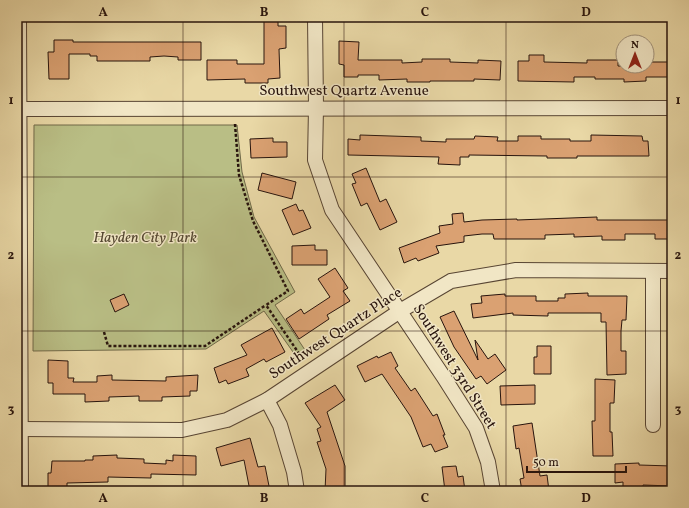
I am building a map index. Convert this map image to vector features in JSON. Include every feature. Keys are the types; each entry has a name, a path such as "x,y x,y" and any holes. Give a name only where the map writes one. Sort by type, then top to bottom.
{"street":[{"path":"19,17 21,491"},
{"name":"Southwest 33rd Street","path":"315,17 315,160 332,210 476,428 488,462 493,491"},
{"name":"Southwest Quartz Avenue","path":"19,109 672,108"},
{"name":"Southwest Quartz Place","path":"20,430 182,430 227,420 267,400 400,311 451,281 516,270 672,271"},
{"path":"653,271 653,425"},
{"path":"267,400 280,425 294,472 296,491"}],"path":[{"path":"104,332 108,346 205,346 288,291 253,221 239,175 235,124"},
{"path":"266,305 302,358"}],"green space":[{"name":"Hayden City Park","path":"34,125 237,125 242,172 254,217 295,292 275,305 307,353 298,359 264,311 206,349 33,351"}],"building":[{"path":"264,17 278,17 278,26 286,26 286,48 279,49 280,78 268,79 268,83 245,83 245,79 207,80 207,60 237,60 237,64 264,64"},
{"path":"54,40 73,40 73,42 201,42 201,60 178,60 178,57 164,56 150,57 150,61 97,61 97,56 90,56 90,54 69,54 69,79 49,79 48,52 54,52"},
{"path":"339,41 359,42 358,60 402,60 402,63 422,62 422,59 450,59 450,62 478,63 478,60 501,61 500,80 474,79 474,81 407,82 407,79 379,80 379,75 344,77 344,65 339,64"},
{"path":"529,55 544,55 544,62 587,63 587,60 615,60 615,74 655,74 655,62 672,62 672,77 646,77 646,81 624,82 624,79 595,79 595,77 574,77 574,82 518,81 518,61 529,61"},
{"path":"360,135 421,137 421,141 446,142 446,139 474,139 475,136 498,137 497,141 518,141 518,136 541,136 541,139 591,141 591,135 642,136 643,141 648,141 649,156 577,156 577,158 547,158 547,156 469,155 469,157 460,157 460,165 438,164 439,157 348,155 348,139 360,140"},
{"path":"273,138 273,142 287,142 287,157 251,158 250,139"},
{"path":"366,168 380,202 386,199 397,222 380,230 367,203 361,206 352,184 356,183 352,174"},
{"path":"262,173 296,182 292,199 258,190"},
{"path":"296,204 299,211 303,210 311,228 293,235 282,210"},
{"path":"463,213 464,222 482,220 597,217 597,220 672,220 672,239 655,239 655,234 625,234 625,240 602,240 602,236 574,237 574,234 545,235 545,239 494,239 493,234 482,234 464,236 464,242 436,246 439,253 418,261 416,258 404,263 399,248 440,233 439,226 453,224 452,214"},
{"path":"315,245 315,250 327,250 327,265 292,265 292,246"},
{"path":"335,268 348,288 343,291 350,301 327,315 329,319 299,339 286,319 301,309 304,314 330,297 318,279"},
{"path":"588,293 588,296 627,296 626,320 622,320 621,331 621,351 626,351 626,374 607,375 606,322 601,322 601,313 548,313 548,316 513,315 513,313 473,318 471,304 482,303 481,296 505,294 505,296 536,296 536,301 558,301 558,298 565,298 565,294"},
{"path":"124,294 129,305 115,312 110,300"},
{"path":"454,311 478,360 475,340 488,359 495,354 506,370 487,384 481,376 476,379 454,347 440,317"},
{"path":"272,328 285,352 266,362 264,359 246,369 249,376 228,384 226,380 219,383 214,368 247,355 241,345"},
{"path":"537,346 551,346 551,374 534,374 534,357 537,357"},
{"path":"391,352 398,366 395,368 411,391 415,388 433,416 437,414 448,447 435,452 431,444 423,447 411,417 382,374 365,382 357,366 377,356 378,358"},
{"path":"48,360 68,361 68,378 74,378 73,382 97,382 97,376 112,375 112,380 166,381 166,377 198,375 197,391 190,391 190,396 162,397 162,401 139,401 139,396 109,397 109,401 85,402 85,394 53,394 53,383 48,383"},
{"path":"595,379 615,380 614,403 610,403 610,432 612,432 613,456 593,456 592,421 595,421"},
{"path":"335,385 345,400 327,412 345,466 345,491 325,491 326,469 317,442 321,441 317,429 321,427 305,403"},
{"path":"535,385 535,404 501,405 500,386"},
{"path":"532,423 540,476 547,475 549,491 522,491 520,479 524,478 519,448 516,449 513,426"},
{"path":"250,438 258,467 265,466 270,491 250,491 244,460 221,466 216,448"},
{"path":"117,455 117,458 144,459 144,463 166,464 166,460 173,461 173,455 196,456 196,475 151,474 151,478 108,477 108,482 67,483 67,491 48,491 48,473 51,473 52,461 85,461 93,460 93,456"},
{"path":"639,463 639,465 672,466 672,486 643,485 643,488 623,488 623,482 615,483 615,464"},
{"path":"456,466 458,477 463,476 465,491 445,491 442,467"}]}
